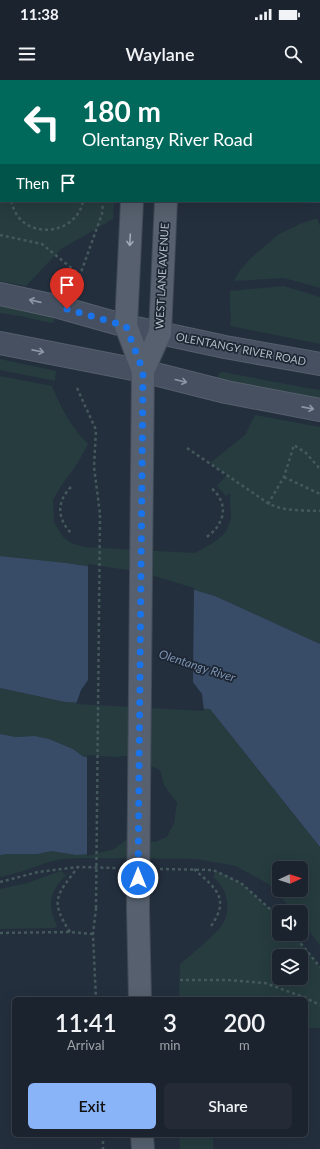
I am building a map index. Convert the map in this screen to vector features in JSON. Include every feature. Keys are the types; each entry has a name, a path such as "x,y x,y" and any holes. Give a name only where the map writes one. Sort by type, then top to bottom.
{"main road":[{"name":"WEST LANE AVENUE","path":"132,202 126,326 143,371 138,909 140,997"},
{"name":"WEST LANE AVENUE","path":"143,371 160,333 166,202"},
{"name":"OLENTANGY RIVER ROAD","path":"0,294 55,306 126,326 225,347 320,364"},
{"path":"0,344 143,371 226,392 320,410"},
{"path":"142,1137 143,1149"}],"path":[{"path":"11,202 13,210 21,220 32,227 44,230 56,229 67,224 76,216 83,202"},
{"path":"0,235 42,244 80,275 102,214 103,202"},
{"path":"77,388 96,430 94,467 100,514 96,908 93,934 96,997"},
{"path":"268,504 284,477 294,445 306,454 320,468"},
{"path":"187,448 268,504 280,508 320,511"},
{"path":"284,477 320,494"},
{"path":"71,487 63,499 61,515 64,524 72,534"},
{"path":"207,537 219,525 223,515 220,498 211,488"},
{"path":"0,882 38,872 78,867 58,895 59,913 70,932"},
{"path":"211,926 221,907 220,899 217,890 194,869 212,870 241,883 272,911"},
{"path":"0,933 70,932 93,934"},
{"path":"299,941 320,967"},
{"path":"180,980 227,980 266,983 303,997"},
{"path":"308,999 320,1005"},
{"path":"103,1137 103,1149"}],"green space":[{"path":"0,202 114,202 113,219 61,249 26,286 0,281"},
{"path":"317,218 320,226 320,288 284,278 234,281 240,270 252,257 279,234"},
{"path":"284,286 320,297 320,344 230,326 230,291"},
{"path":"0,305 52,316 54,318 54,322 50,323 0,313"},
{"path":"0,359 56,371 55,381 0,370"},
{"path":"223,372 320,390 320,399 222,380 218,378 218,376 219,373"},
{"path":"0,376 52,386 67,417 76,431 88,444 77,464 53,500 54,522 63,537 71,543 84,547 195,553 216,541 226,532 231,519 230,493 226,496 217,486 227,475 210,463 245,435 255,415 320,427 320,644 215,596 141,574 66,563 0,556"},
{"path":"0,688 65,702 210,709 320,847 320,945 308,930 308,905 288,905 281,897 308,897 308,861 272,861 272,887 236,866 196,859 62,859 0,877 0,855 38,854 51,851 76,855 115,759 84,757 73,749 49,739 35,736 16,737 0,734"},
{"path":"61,871 66,875 56,887 51,899 52,911 57,926 55,928 0,929 0,889 27,883"},
{"path":"216,871 241,883 272,911 272,941 299,941 305,949 272,949 272,985 308,985 308,952 320,967 320,1028 308,1028 308,997 179,997 180,964 219,929 226,916 227,902 223,888 213,877"},
{"path":"179,1137 213,1137 213,1149 180,1149"}],"water":[{"name":"Olentangy River","path":"0,556 66,563 141,574 215,596 320,644 320,847 210,709 65,702 0,688"},
{"path":"0,734 16,737 35,736 49,739 73,749 84,757 115,759 125,838 89,854 76,855 51,851 38,854 0,855"}],"pier":[{"path":"88,564 141,572 194,588 193,682 202,694 204,711 76,704 81,690 88,680"},
{"path":"87,755 115,757 127,756 160,770 164,785 177,803 174,823 167,837 155,842 126,840 114,849 87,856"}],"route":[{"path":"67,309 126,326 143,371 138,878"}]}
